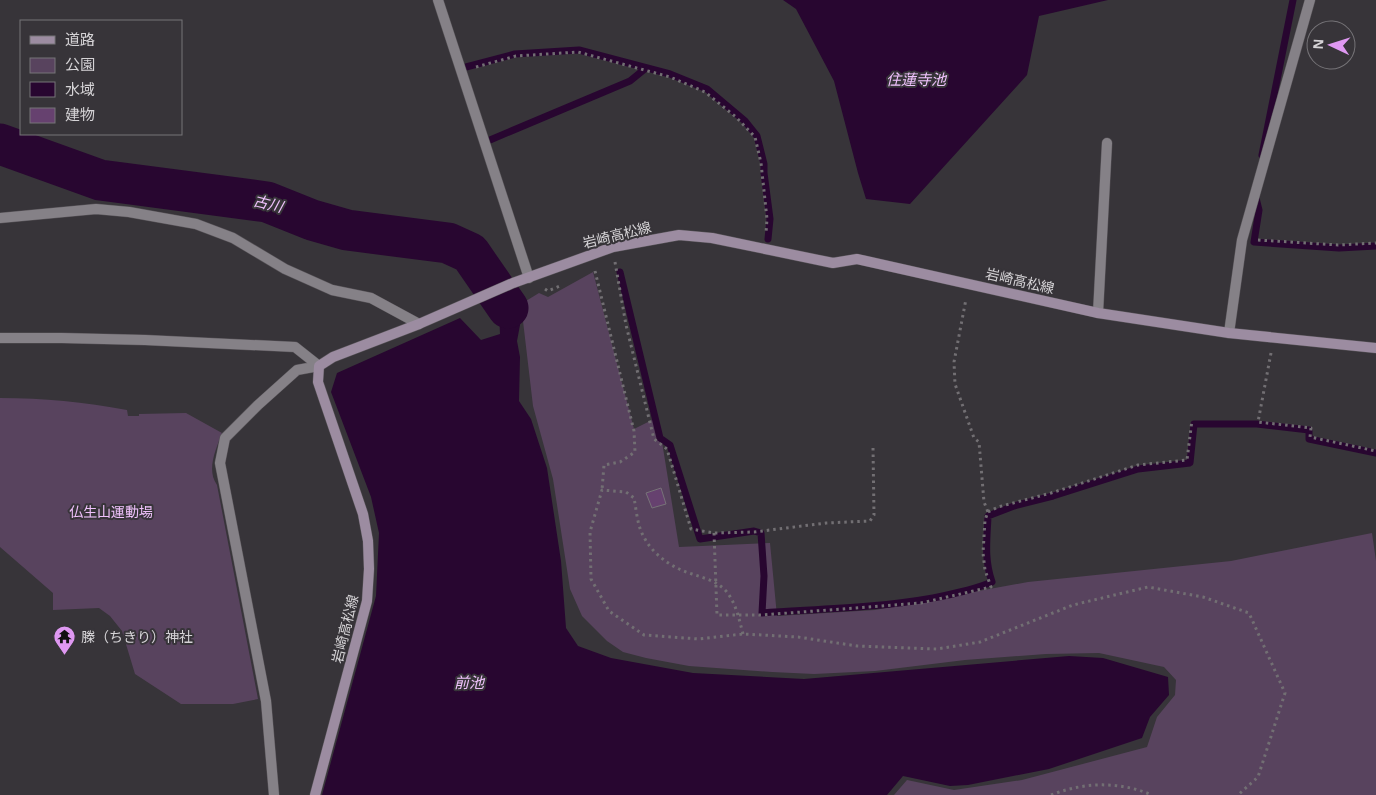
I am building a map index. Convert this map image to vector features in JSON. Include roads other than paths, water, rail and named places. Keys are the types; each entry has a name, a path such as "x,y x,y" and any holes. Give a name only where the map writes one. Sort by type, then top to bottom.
{"main road":[{"name":"岩崎高松線","path":"315,795 367,601 370,569 368,541 363,514 318,382 319,366 333,357 419,324 513,283 590,254 679,235 712,238 833,263 857,259 1098,314 1229,334 1376,348"}],"street":[{"path":"438,0 529,278"},
{"path":"1229,334 1242,240 1310,0"},
{"path":"1098,314 1107,143"},
{"path":"0,218 96,209 129,212 196,224 233,238 286,269 332,290 371,298 419,324"},
{"path":"0,338 145,340 295,347 319,366"},
{"path":"274,795 266,701 220,463 225,438 258,405 297,370 319,366"}],"water":[{"name":"住蓮寺池","path":"783,0 1108,0 1039,16 1027,75 910,204 866,199 834,81 796,9"},
{"name":"前池","path":"519,303 520,325 517,341 520,357 519,401 531,419 547,468 561,561 566,628 578,646 611,658 693,673 804,679 1069,656 1103,658 1168,677 1169,695 1150,717 1142,738 1049,769 968,785 950,786 903,776 887,795 322,795 376,596 379,533 371,497 331,392 337,373 460,318 481,340 500,334 499,311"}],"waterway":[{"path":"1262,155 1293,0"},
{"path":"466,67 515,54 579,50 670,74 707,89 745,121 757,136 764,164 770,219 768,239"},
{"path":"490,140 630,81 646,68"},
{"name":"古川","path":"0,144 100,180 267,202 312,220 347,230 448,243 470,253 508,308"},
{"path":"1256,198 1259,210 1254,242 1339,248 1376,246"},
{"path":"620,272 660,438 670,445 700,539 754,531 761,533 764,576 762,613 869,606 912,601 963,592 992,582 987,557 988,516 1014,506 1053,496 1138,469 1190,463 1194,424 1257,424 1309,430 1309,439 1376,453"}],"place":[{"name":"榺（ちきり）神社","path":"65,656"}],"park label":[{"name":"仏生山運動場","path":"111,512"}]}
